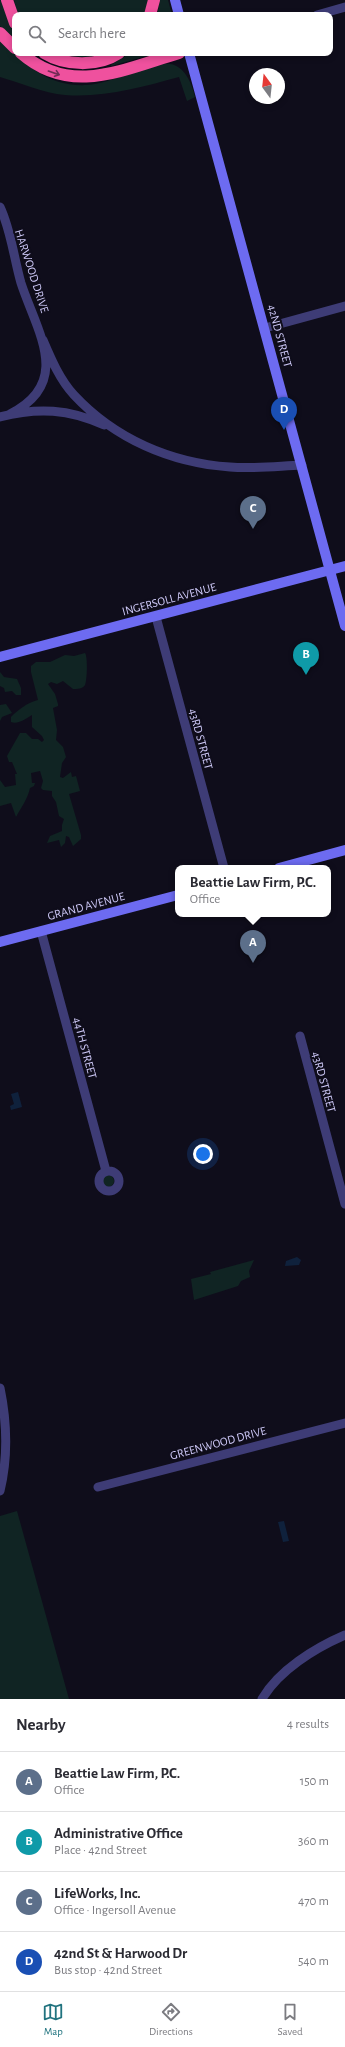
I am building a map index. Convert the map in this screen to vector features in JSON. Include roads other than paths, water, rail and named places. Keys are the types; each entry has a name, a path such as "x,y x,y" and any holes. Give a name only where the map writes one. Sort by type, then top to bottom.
{"highway":[{"path":"7,0 12,14"},
{"path":"151,12 154,0"},
{"path":"0,33 12,45"},
{"path":"25,56 38,66 55,74 73,77 96,76 168,56"},
{"path":"51,56 62,61 86,63 102,60 112,56"}],"main road":[{"path":"175,0 178,12"},
{"name":"42ND STREET","path":"190,56 345,626"},
{"name":"INGERSOLL AVENUE","path":"0,657 345,566"},
{"path":"289,865 345,850"},
{"name":"GRAND AVENUE","path":"0,942 175,896"}],"street":[{"path":"328,12 345,7"},
{"name":"HARWOOD DRIVE","path":"0,207 22,285 54,365 74,395 113,429 158,452 206,465 231,468 302,465"},
{"path":"265,328 345,306"},
{"name":"HARWOOD DRIVE","path":"10,414 27,403 42,383 46,364 43,340"},
{"path":"0,417 10,414 40,410 55,410 84,416 113,429"},
{"name":"43RD STREET","path":"156,617 223,865"},
{"name":"44TH STREET","path":"41,931 106,1171"},
{"name":"43RD STREET","path":"300,1036 345,1204"},
{"path":"0,1388 5,1436 5,1457 0,1491"},
{"name":"GREENWOOD DRIVE","path":"98,1487 345,1423"},
{"path":"262,1699 275,1683 298,1662 345,1635"}],"water":[{"path":"18,1092 22,1107 11,1110 10,1106 14,1104 11,1094"},
{"path":"297,1257 301,1260 299,1265 285,1266 286,1261"},
{"path":"284,1521 289,1541 283,1542 278,1522"}],"place":[{"name":"42nd St & Harwood Dr","path":"284,430"},
{"name":"LifeWorks, Inc.","path":"253,529"},
{"name":"Administrative Office","path":"306,675"},
{"name":"Beattie Law Firm, P.C.","path":"253,963"}]}
